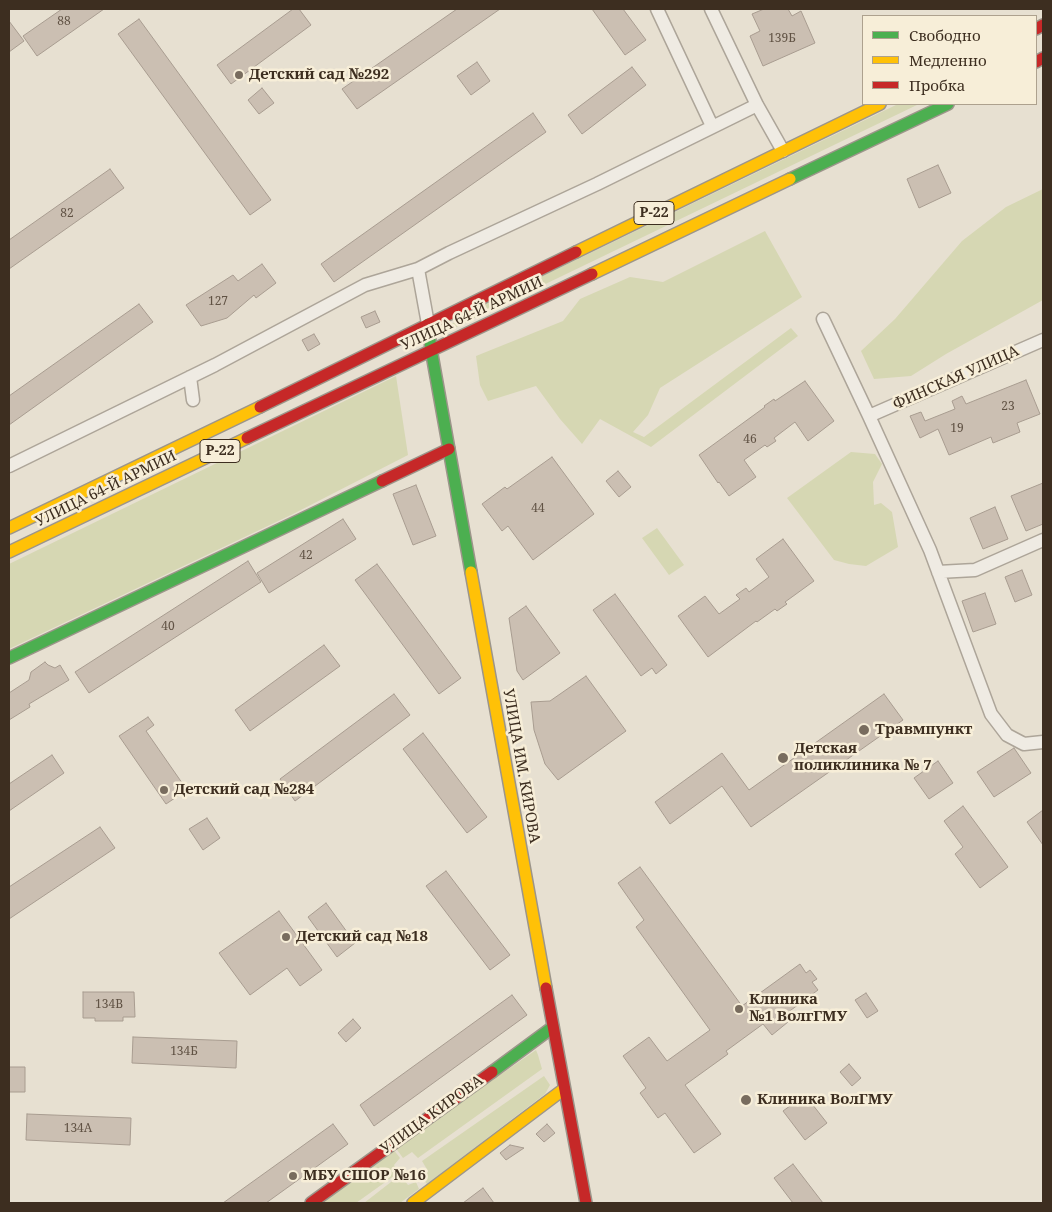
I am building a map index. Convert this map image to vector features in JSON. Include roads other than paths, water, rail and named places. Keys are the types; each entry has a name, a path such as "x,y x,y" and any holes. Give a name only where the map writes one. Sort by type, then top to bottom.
{"main road":[{"name":"УЛИЦА 64-Й АРМИИ","path":"9,528 878,105"},
{"name":"УЛИЦА 64-Й АРМИИ","path":"9,552 946,105"},
{"name":"УЛИЦА ИМ. КИРОВА","path":"428,324 586,1203"},
{"path":"9,658 449,449"},
{"name":"УЛИЦА КИРОВА","path":"311,1203 553,1027"},
{"path":"413,1203 564,1089"}],"street":[{"path":"657,9 712,126"},
{"path":"711,9 757,105 783,151"},
{"path":"9,466 190,377 365,285 418,269 757,105"},
{"path":"418,269 428,324"},
{"path":"823,319 930,550 991,714 1007,735 1024,744 1043,742"},
{"name":"ФИНСКАЯ УЛИЦА","path":"869,416 1043,340"},
{"path":"190,377 193,400"},
{"path":"938,572 975,570 1043,540"}],"place":[{"name":"Детский сад №292","path":"239,75"},
{"name":"Травмпункт","path":"864,730"},
{"name":"Детская поликлиника № 7","path":"783,758"},
{"name":"Детский сад №284","path":"164,790"},
{"name":"Детский сад №18","path":"286,937"},
{"name":"Клиника №1 ВолгГМУ","path":"739,1009"},
{"name":"Клиника ВолГМУ","path":"746,1100"},
{"name":"МБУ СШОР №16","path":"293,1176"}]}
